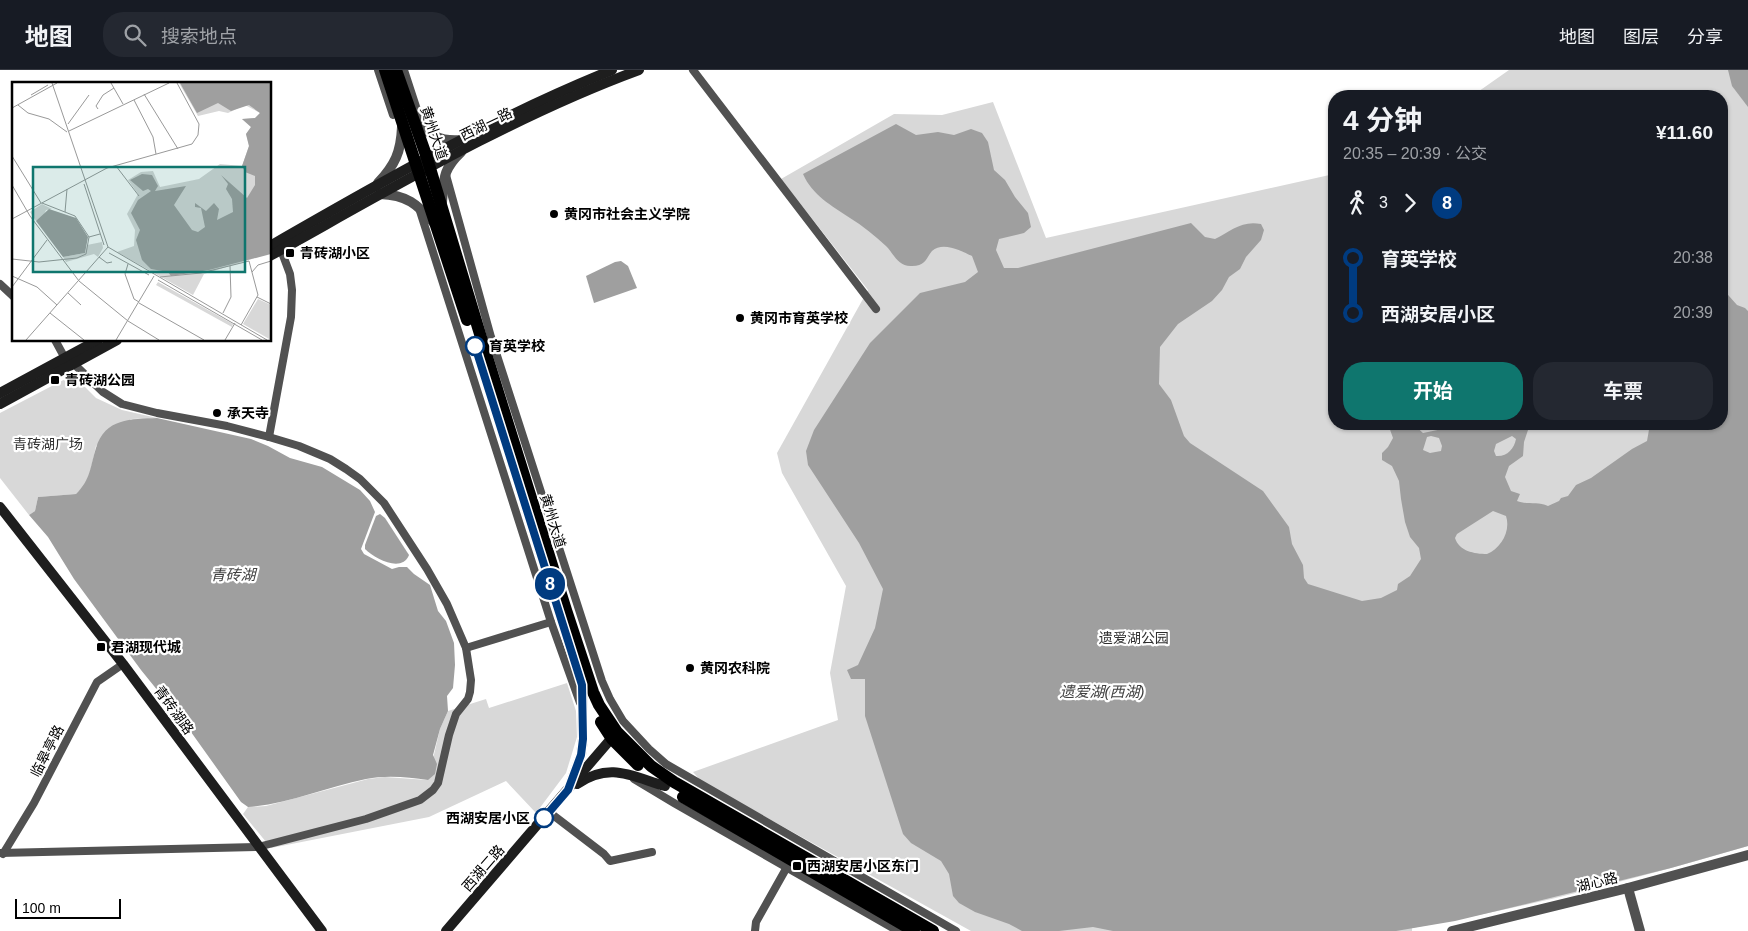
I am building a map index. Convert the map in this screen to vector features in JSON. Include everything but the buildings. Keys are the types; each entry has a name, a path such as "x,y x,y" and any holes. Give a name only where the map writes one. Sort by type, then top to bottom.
{"main road":[{"name":"黄州大道","path":"385,70 408,119"},
{"name":"黄州大道","path":"396,70 408,119 423,166 436,226 582,685 593,710 642,768 665,786 914,931"},
{"name":"西湖一路","path":"271,245 573,86 612,70"},
{"name":"西湖一路","path":"463,145 639,70"},
{"name":"黄州大道","path":"423,166 442,208 586,671 599,705 614,735 651,766 674,782 933,931"},
{"name":"西湖一路","path":"271,255 377,191"},
{"path":"0,404 69,362 97,341"},
{"path":"0,393 115,341"},
{"name":"青砖湖路","path":"0,507 123,664 322,931"},
{"path":"568,790 581,755 583,739 582,685"},
{"name":"西湖二路","path":"446,931 550,812 614,735"},
{"path":"568,790 588,777 600,772 612,771 665,786"}],"street":[{"path":"378,70 402,138"},
{"path":"404,70 424,129"},
{"path":"694,70 876,309"},
{"path":"436,226 419,208 404,197 377,191 396,160 408,119 431,135 463,145 450,163 446,175 442,208"},
{"path":"446,175 491,337 602,681 619,716 649,749 666,764 956,931"},
{"path":"419,208 551,622 583,710"},
{"path":"269,437 291,317 292,290 290,274 281,250"},
{"path":"0,284 12,295"},
{"path":"1,854 258,846 366,819 420,800 433,790 441,776 449,735 456,714 468,699 470,692 471,680 466,648 447,604 427,569 384,503 360,479 330,459 299,446 227,426 156,413 122,404 103,392 69,362 55,341"},
{"path":"466,648 551,622"},
{"name":"临皋亭路","path":"1,854 34,804 97,682 123,664"},
{"path":"628,775 898,931"},
{"path":"550,812 604,854 610,861 652,852"},
{"name":"湖心路","path":"1452,931 1628,888 1748,855"},
{"path":"755,931 760,916 787,867"},
{"path":"1628,888 1640,931"}],"green space":[{"name":"遗爱湖(西湖)","path":"1509,70 1748,70 1748,846 1582,891 1412,928 1412,931 971,931 701,781 693,772 838,720 830,673 846,586 782,473 777,453 868,290 781,179 894,114 942,115 993,102 1046,238 1328,175 1328,430 1728,430 1728,90 1481,90"},
{"name":"青砖湖广场","path":"73,375 96,398 122,410 157,418 131,419 96,446 90,473 84,486 76,494 38,497 35,511 29,515 0,478 0,413"},
{"path":"567,683 576,711 577,737 566,773 536,813 506,781 429,817 271,848 243,814 248,807 266,806 368,779 385,777 428,780 440,729 448,711 486,699 489,708"}],"water":[{"path":"1728,70 1748,70 1748,107 1732,86"},
{"name":"遗爱湖(西湖)","path":"896,124 916,135 938,132 954,135 971,129 982,133 988,142 994,170 1005,180 1015,197 1028,213 1031,227 1024,233 999,239 996,250 1004,268 1018,268 1191,223 1205,237 1215,239 1242,225 1261,224 1264,230 1261,240 1246,257 1240,269 1229,277 1222,290 1212,301 1178,324 1160,347 1159,384 1171,400 1184,436 1190,443 1263,491 1289,527 1292,544 1303,565 1304,578 1308,584 1362,601 1381,598 1397,590 1398,584 1410,576 1421,559 1419,548 1410,537 1405,522 1399,481 1392,466 1382,460 1382,453 1393,438 1390,430 1420,430 1423,433 1438,430 1528,430 1524,442 1523,456 1509,466 1505,477 1511,491 1520,494 1517,501 1548,506 1568,496 1576,485 1591,478 1632,449 1647,441 1649,430 1728,430 1728,295 1737,305 1748,311 1748,846 1671,868 1526,904 1455,921 1396,931 1113,931 1093,927 1059,931 1022,931 1009,924 975,912 959,903 953,896 949,874 941,861 911,843 903,834 865,716 865,679 851,679 847,670 858,665 875,628 883,589 859,543 808,465 806,451 814,430 870,343 920,293 965,282 978,272 972,256 947,247 936,248 920,265 907,266 903,264 886,246 860,224 817,194 803,174","holes":["1512,436 1516,439 1512,449 1507,454 1496,456 1494,451 1496,444","1427,437 1439,438 1442,446 1441,451 1430,453 1423,450","1493,511 1506,516 1507,522 1506,533 1497,548 1487,554 1463,549 1455,538 1457,534"]},
{"path":"621,261 628,266 637,288 594,303 586,276"},
{"name":"青砖湖","path":"157,418 251,439 290,458 322,467 360,490 370,501 375,512 361,549 364,554 392,569 407,567 430,585 438,611 446,621 454,643 453,688 447,696 448,711 440,729 433,755 437,764 435,774 428,780 397,777 374,778 351,782 293,799 248,807 241,802 191,732 194,724 171,707 141,670 74,579 48,537 29,515 35,511 38,497 76,494 85,483 100,438 112,426 129,420"},
{"path":"380,514 385,518 409,555 401,563 395,564 381,560 365,549 376,516"}],"bus line":[{"name":"8","path":"475,346 582,685 583,739 581,755 568,790 544,818"}],"place":[{"name":"黄冈市社会主义学院","path":"554,214"},
{"name":"青砖湖小区","path":"290,253"},
{"name":"黄冈市育英学校","path":"740,318"},
{"name":"育英学校","path":"475,346"},
{"name":"青砖湖公园","path":"55,380"},
{"name":"承天寺","path":"217,413"},
{"name":"君湖现代城","path":"101,647"},
{"name":"黄冈农科院","path":"690,668"},
{"name":"西湖安居小区","path":"544,818"},
{"name":"西湖安居小区东门","path":"797,866"}],"park label":[{"name":"遗爱湖公园","path":"1134,638"}]}
